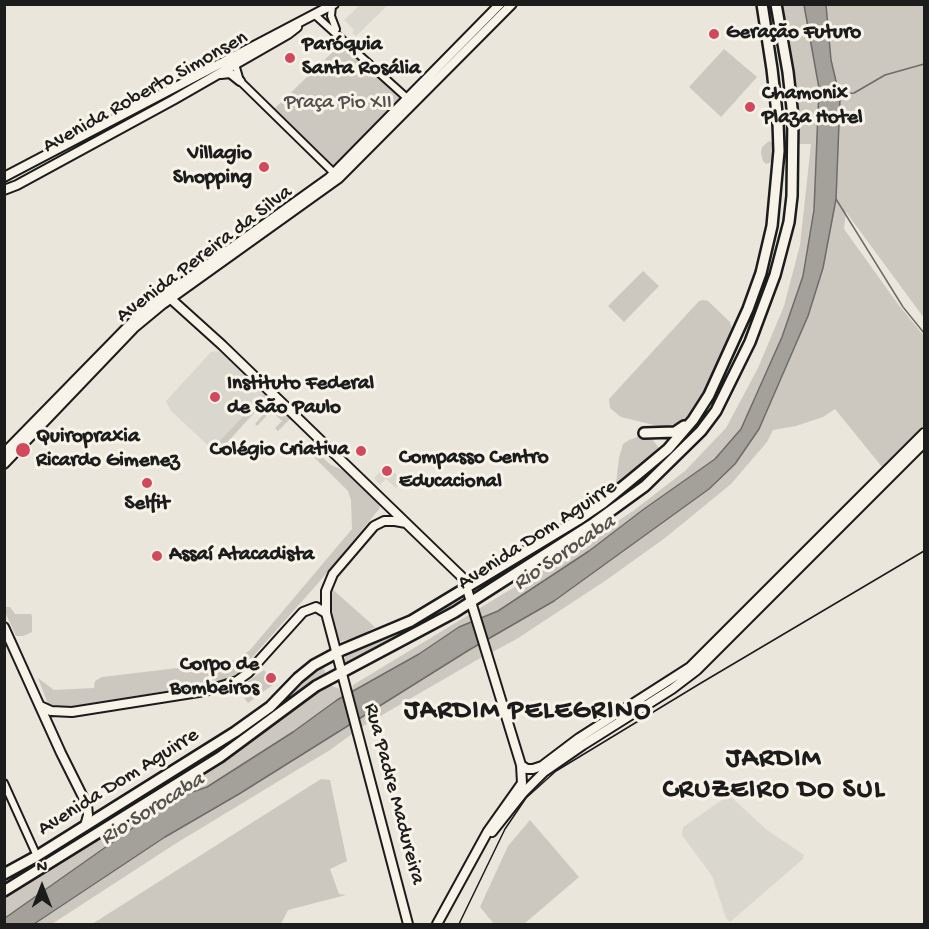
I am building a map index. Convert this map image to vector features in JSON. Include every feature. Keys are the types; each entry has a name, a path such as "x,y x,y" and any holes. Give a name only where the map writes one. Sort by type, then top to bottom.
{"highway":[{"name":"Avenida Dom Aguirre","path":"4,874 37,856 235,732 270,707 314,665 411,621 603,503 668,449 693,420 709,395 745,318 761,273 772,226 779,151 778,122 762,4"},
{"name":"Avenida Dom Aguirre","path":"4,890 220,757 316,686 343,675 473,604 611,511 663,470 701,431 721,402 750,342 765,304 789,222 792,196 793,117 776,4"},
{"path":"644,433 675,432 693,420"},
{"path":"663,470 669,460 668,449"},
{"path":"4,890 37,863 37,856"}],"main road":[{"name":"Avenida Pereira da Silva","path":"4,453 131,322 162,297 336,176 407,98 500,4"},
{"name":"Avenida Pereira da Silva","path":"4,464 134,328 336,176 409,109 512,4"},
{"name":"Avenida Roberto Simonsen","path":"4,177 333,5"},
{"name":"Avenida Roberto Simonsen","path":"4,190 173,100 288,34 302,22"},
{"path":"234,64 237,58 268,41 280,31"},
{"path":"211,77 224,66 224,62"},
{"path":"211,77 226,72 240,81"},
{"path":"173,100 176,92 189,80"},
{"path":"162,297 171,298 270,390 464,579 468,588 521,765 522,783 498,816 437,923"},
{"path":"521,765 527,769 533,769 542,765 579,738 690,667 924,433"},
{"path":"483,842 523,793 544,772 672,689 697,670 924,443"},
{"path":"326,613 326,591 333,574 374,526 384,521 395,520 407,524"},
{"path":"40,706 51,711 72,712 205,691 225,685 237,681 248,673 303,612 316,607 326,613"},
{"name":"Rua Padre Madureira","path":"326,613 408,924"},
{"path":"4,627 87,805 88,815 85,826"}],"street":[{"path":"333,5 333,24 341,37"},
{"path":"315,15 407,98 409,109"},
{"path":"234,64 240,81 336,176"},
{"path":"4,783 37,856"}],"shaded area":[{"path":"360,5 388,5 356,36 352,33 354,30 344,20"},
{"name":"Rio Sorocaba","path":"804,5 826,5 831,60 840,98 836,199 823,268 808,316 759,429 735,464 709,489 554,601 469,650 239,794 165,837 34,924 5,924 5,918 154,813 189,793 207,787 293,732 337,700 419,654 459,627 498,611 589,551 715,459 741,429 782,337 803,276 814,210 819,88"},
{"name":"Instituto Federal de São Paulo","path":"211,352 220,352 265,393 212,449 171,411 166,401"},
{"name":"Compasso Centro Educacional","path":"387,465 402,480 396,488 386,479 380,485 374,478"},
{"path":"729,795 767,830 804,855 803,859 730,922 726,918 712,876 682,835 683,827"}],"green space":[{"path":"780,5 924,5 924,318 846,212 844,229 924,336 924,426 882,467 835,409 823,417 796,426 773,430 767,442 731,484 665,538 605,581 515,640 363,726 330,750 175,844 52,924 5,924 5,895 247,742 324,686 328,685 341,691 352,689 353,685 564,557 633,511 685,471 726,428 758,368 784,306 800,245 811,144 799,144 798,114"},
{"name":"Praça Pio XII","path":"342,43 401,99 334,168 274,109"},
{"path":"724,49 757,77 721,117 689,87"},
{"path":"769,141 774,144 772,162 766,164 761,153 762,147"},
{"path":"643,271 659,286 624,322 608,306"},
{"path":"699,301 708,301 730,322 733,332 689,421 662,427 621,417 610,408 609,399"},
{"path":"265,393 266,400 223,447 212,449"},
{"path":"274,402 290,419 278,431 275,428 282,421 271,411 257,426 255,424"},
{"path":"640,436 652,439 659,448 616,483 623,444"},
{"path":"302,442 331,465 343,470 377,502 380,508 320,581 241,670 228,679 211,684 60,708 48,704 38,678 54,690 94,688 95,681 102,677 220,663 236,660 250,650 352,529 351,500 348,491 313,456 293,453 295,445"},
{"path":"330,587 375,627 360,636 339,642 329,607"},
{"path":"451,603 452,605 445,614 348,665 342,662 345,653 398,633"},
{"path":"6,607 10,607 15,614 31,614 32,632 16,636 5,612"},
{"path":"323,666 326,675 212,758 39,865 41,857 293,689"},
{"path":"264,670 274,684 248,703 237,689"},
{"path":"321,779 330,780 347,861 330,869 339,894 346,895 288,910 281,924 92,924"},
{"path":"530,820 579,877 524,924 494,924 480,907 508,846"}],"waterway":[{"path":"839,95 854,93 885,75 924,64"},
{"path":"836,199 903,307 924,333"}],"railway":[{"path":"459,924 505,829 526,798 556,771 924,551"}],"place":[{"name":"Geração Futuro","path":"714,34"},
{"name":"Paróquia Santa Rosália","path":"290,58"},
{"name":"Chamonix Plaza Hotel","path":"750,107"},
{"name":"Villagio Shopping","path":"264,167"},
{"name":"Instituto Federal de São Paulo","path":"215,397"},
{"name":"Quiropraxia Ricardo Gimenez","path":"23,450"},
{"name":"Colégio Criativa","path":"361,451"},
{"name":"Compasso Centro Educacional","path":"387,471"},
{"name":"Selfit","path":"147,483"},
{"name":"Assaí Atacadista","path":"157,556"},
{"name":"Corpo de Bombeiros","path":"271,678"}],"district":[{"name":"JARDIM PELEGRINO","path":"528,713"},
{"name":"JARDIM CRUZEIRO DO SUL","path":"774,776"}]}
